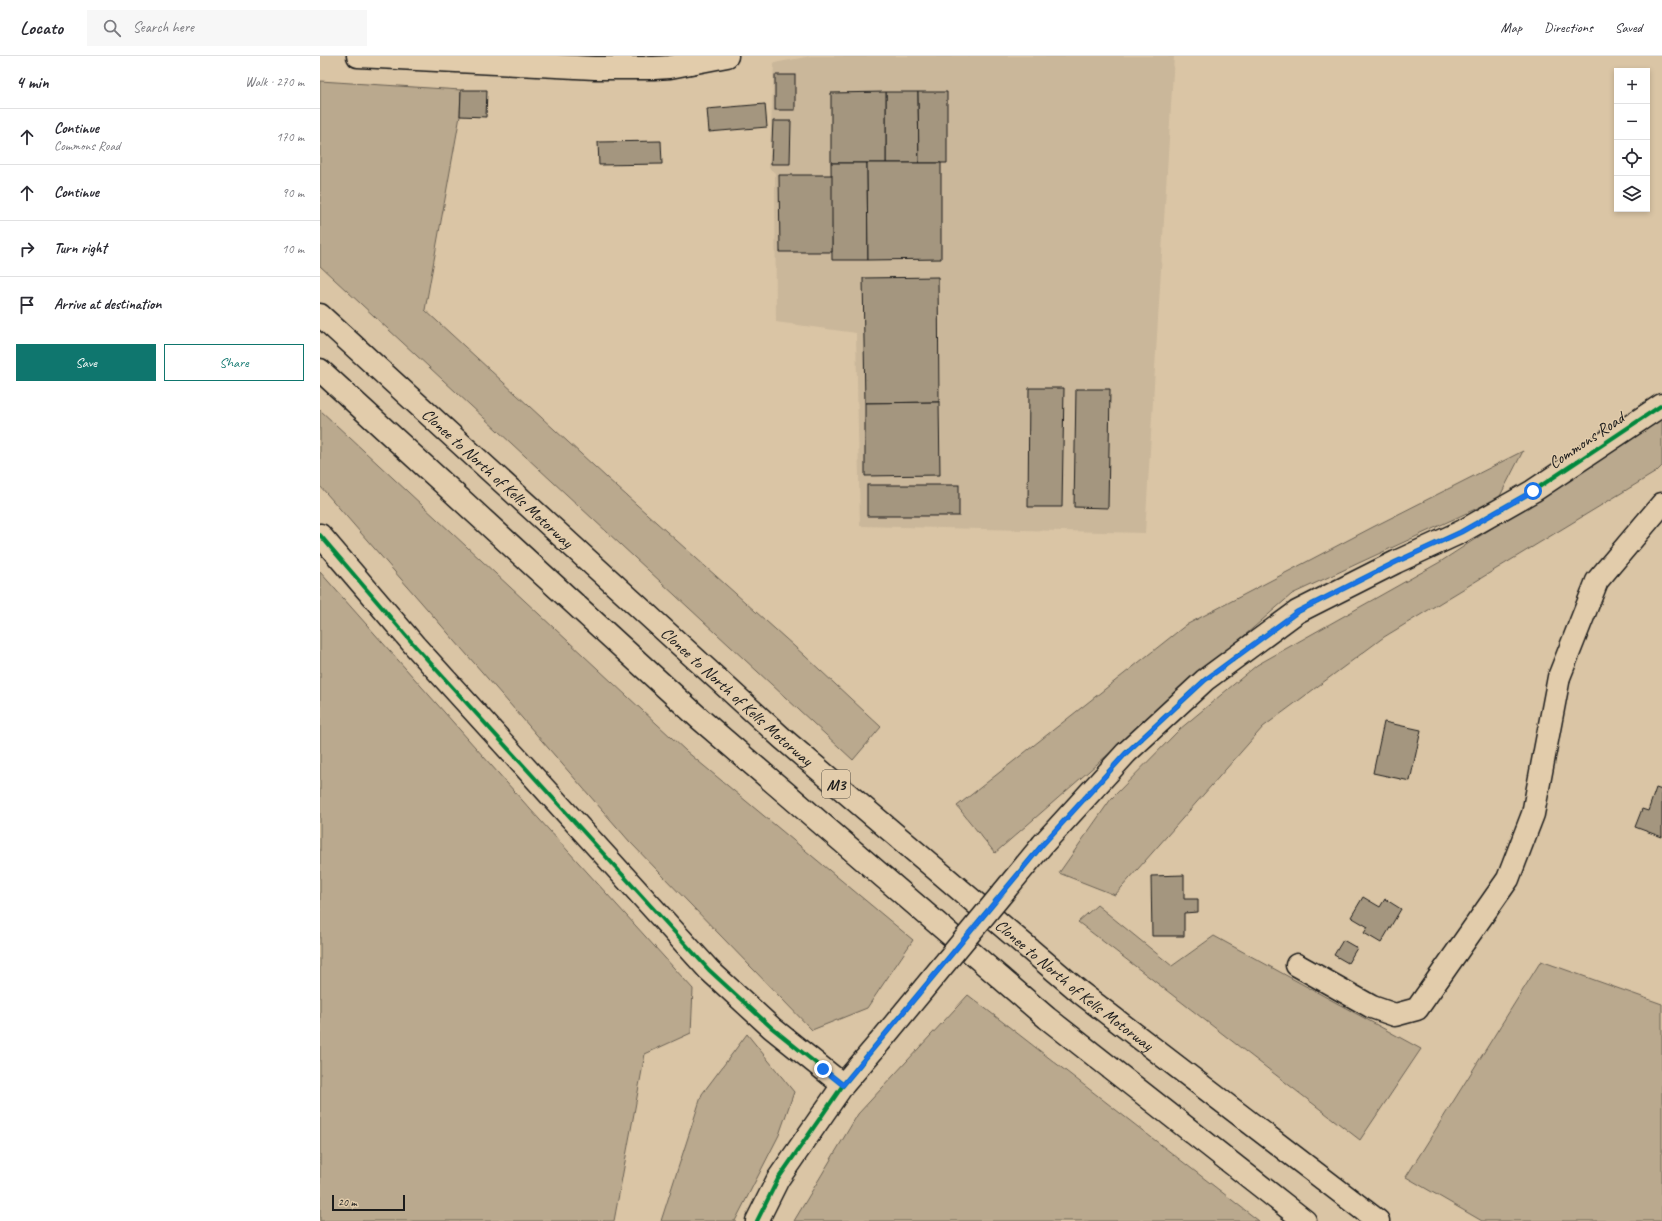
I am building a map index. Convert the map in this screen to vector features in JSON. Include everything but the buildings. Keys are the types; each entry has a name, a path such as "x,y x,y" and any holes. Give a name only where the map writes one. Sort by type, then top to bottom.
{"main road":[{"path":"358,56 595,68 654,68 670,67 727,56"},
{"name":"Clonee to North of Kells Motorway","path":"320,315 788,743 1081,993 1378,1221"},
{"name":"M3","path":"320,370 700,719 1047,1018 1305,1221"},
{"name":"Commons Road","path":"757,1221 778,1179 843,1085 1043,844 1126,753 1205,680 1297,612 1396,562 1461,532 1533,491 1662,404"},
{"path":"1297,965 1372,1007 1396,1015 1417,1009 1508,879 1533,814 1559,677 1597,581 1662,504"},
{"path":"320,535 415,646 709,970 772,1028 843,1085"}],"shaded area":[{"path":"811,56 1174,56 1145,533 860,526 856,333 776,322 775,173 769,168 774,63"},
{"path":"320,81 461,90 460,116 425,310 881,727 853,760 320,266"},
{"path":"320,410 686,751 913,940 867,1008 812,1030 630,842 320,486"},
{"path":"1662,417 1662,466 1656,472 1384,637 1263,727 1115,895 1059,873 1111,799 1180,729 1257,665 1440,562"},
{"path":"1523,451 1499,498 1292,594 995,853 957,806 1186,625 1373,527"},
{"path":"320,572 530,809 693,989 691,1033 645,1054 614,1221 320,1221"},
{"path":"1097,905 1172,966 1214,936 1421,1049 1360,1140 1078,922"},
{"path":"1541,961 1662,1004 1662,1221 1482,1221 1406,1177"},
{"path":"968,995 1259,1221 794,1221 858,1114"},
{"path":"747,1034 794,1092 779,1135 735,1221 661,1221 702,1094"}],"cycle path":[{"path":"757,1221 778,1179 843,1085 1043,844 1126,753 1205,680 1297,612 1396,562 1461,532 1533,491 1662,405"},
{"path":"320,535 415,646 709,970 772,1028 843,1085"}],"route":[{"path":"823,1069 843,1085 1043,844 1126,753 1205,680 1297,612 1396,562 1461,532 1533,491"}]}
